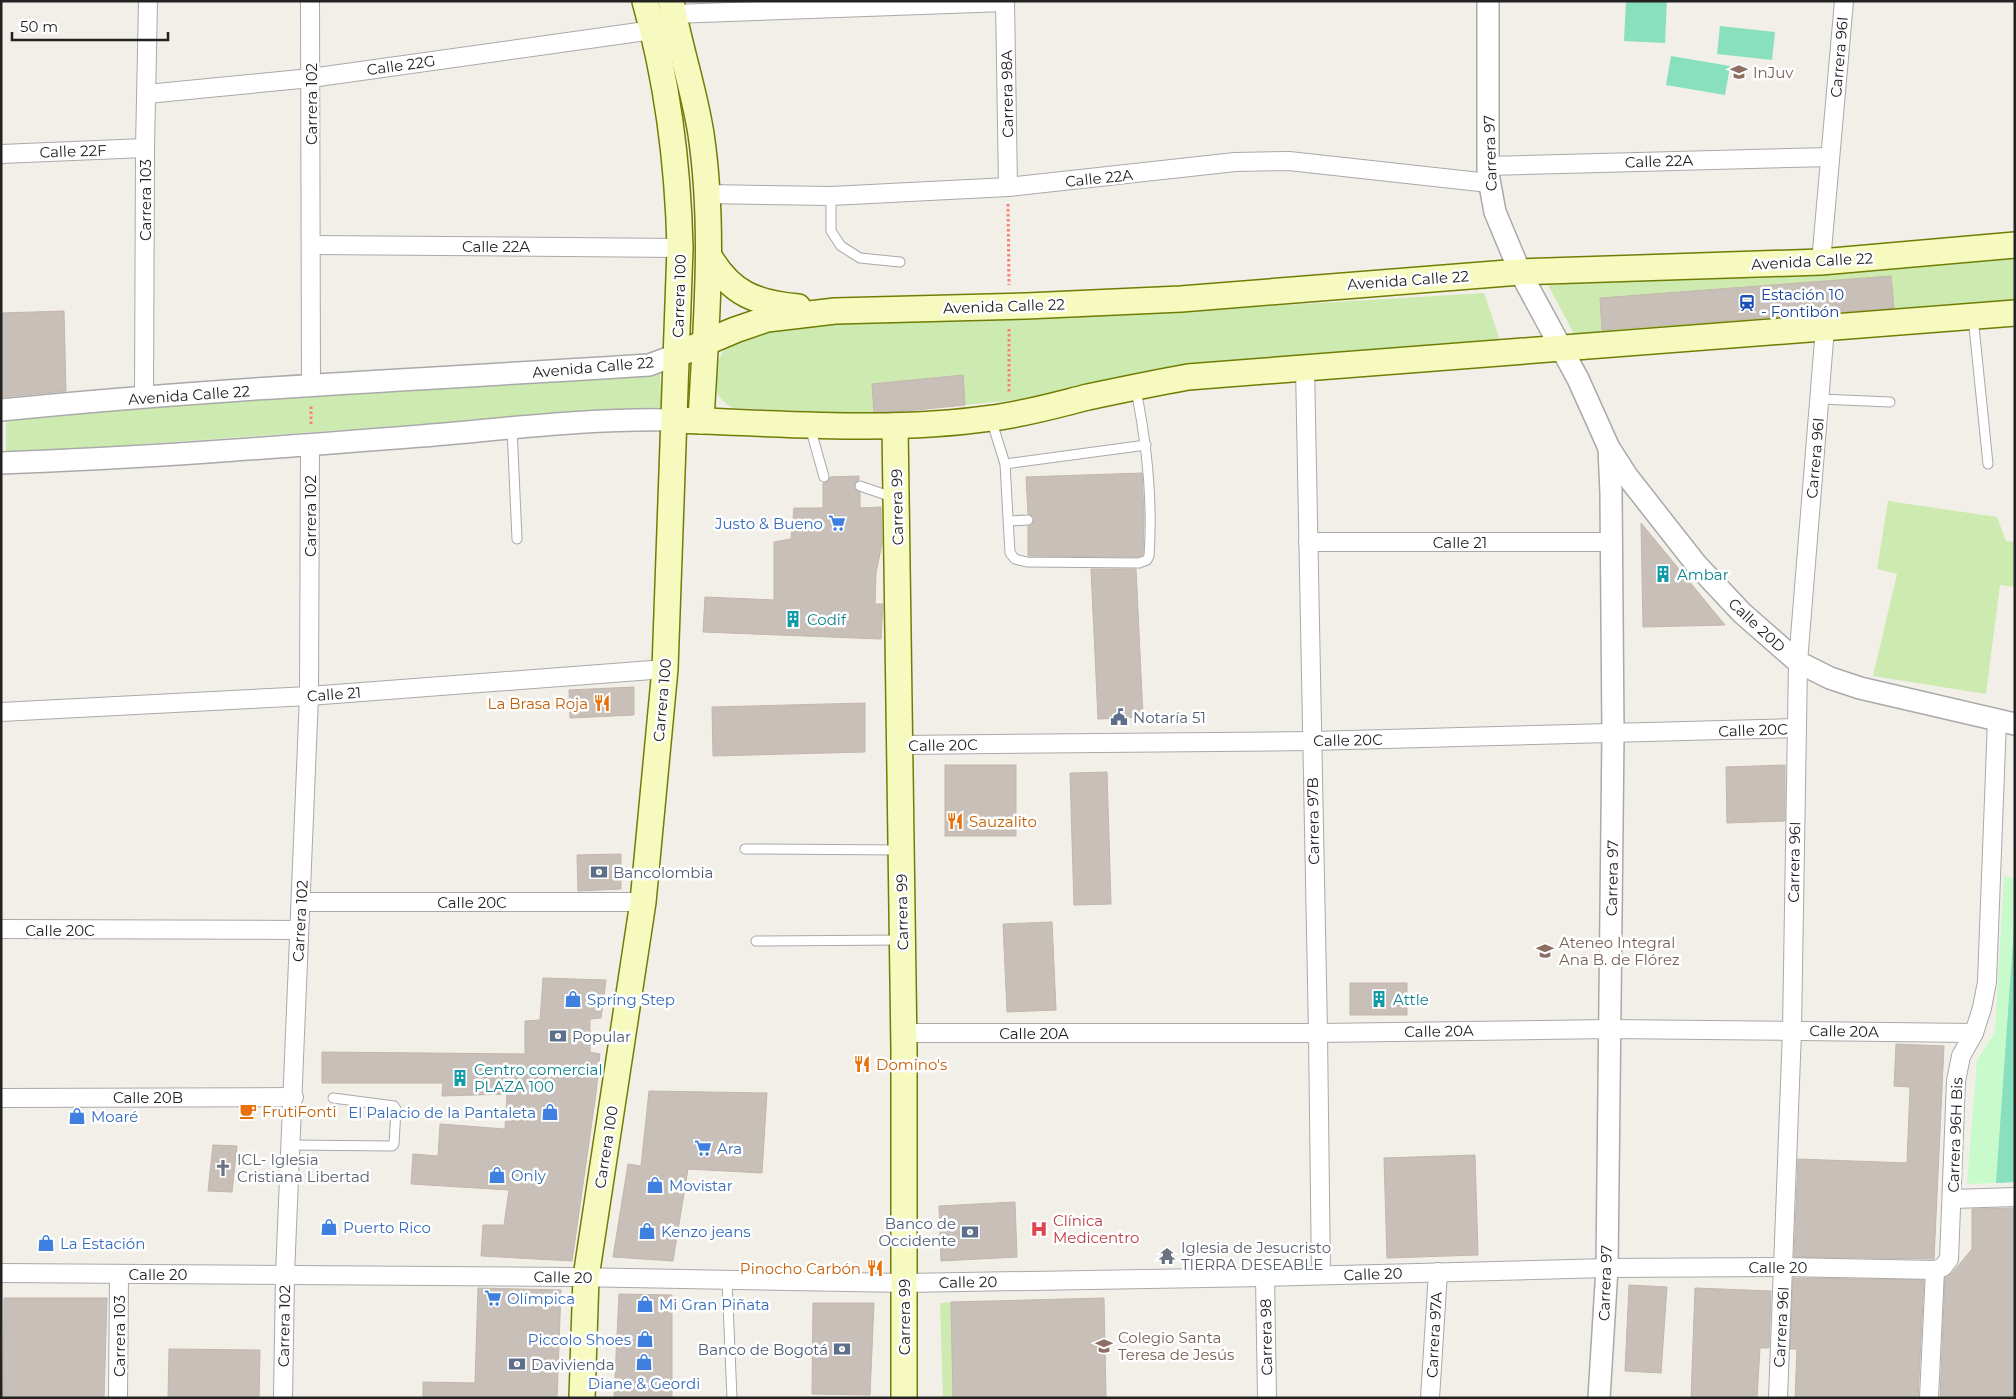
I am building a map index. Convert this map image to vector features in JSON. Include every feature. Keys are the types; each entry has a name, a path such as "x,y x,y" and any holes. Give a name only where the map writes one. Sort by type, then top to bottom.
{"main road":[{"name":"Carrera 100","path":"582,1398 586,1277 643,902 666,669 680,248 679,191 674,136 654,30 645,1"},
{"name":"Carrera 100","path":"672,8 694,94 701,135 707,194 709,256 701,421"},
{"name":"Avenida Calle 22","path":"676,355 735,330 767,319 835,311 1026,306 1181,299 1520,272 1821,262 2015,245"},
{"path":"709,256 716,268 730,284 759,301 777,305 835,311"},
{"path":"674,420 809,425 895,426 941,424 991,419 1034,411 1135,387 1188,377 2015,313"},
{"name":"Carrera 99","path":"895,426 904,1033 904,1398"}],"street":[{"name":"Carrera 103","path":"144,398 145,148 148,1"},
{"name":"Carrera 102","path":"310,1 311,386"},
{"name":"Carrera 97","path":"1488,1 1488,174 1495,212 1520,272 1561,349"},
{"name":"Carrera 96I","path":"1821,262 1844,1"},
{"path":"672,8 1005,2"},
{"name":"Carrera 98A","path":"1005,2 1008,188"},
{"name":"Calle 22G","path":"147,94 311,78 654,30"},
{"name":"Calle 22F","path":"1,154 145,148"},
{"name":"Calle 22A","path":"707,194 831,196 1008,188 1264,160 1488,174 1830,156"},
{"name":"Calle 22A","path":"312,245 680,248"},
{"name":"Carrera 96I","path":"1778,1398 1792,1031 1798,662 1825,328"},
{"name":"Calle 20D","path":"1561,349 1578,380 1608,448 1633,483 1696,564 1742,613 1798,662 1830,678 1860,688 2006,722"},
{"name":"Avenida Calle 22","path":"1,410 311,386 649,365 676,355"},
{"name":"Carrera 97B","path":"1305,367 1321,1276"},
{"path":"1,463 310,444 622,420 674,420"},
{"name":"Carrera 102","path":"283,1398 285,1275 294,1097 309,696 310,444"},
{"name":"Carrera 97","path":"1599,1398 1607,1268 1613,734 1608,448"},
{"name":"Calle 21","path":"1308,542 1611,542"},
{"name":"Calle 21","path":"1,712 309,696 666,669"},
{"name":"Carrera 96H Bis","path":"1935,1270 1943,1267 1950,1258 1956,1081 1962,1056 1974,1033 1982,1008 1987,982 2006,722"},
{"name":"Calle 20C","path":"900,745 1311,741 1796,728"},
{"name":"Calle 20C","path":"301,902 643,902"},
{"name":"Calle 20C","path":"1,929 299,930"},
{"name":"Calle 20A","path":"904,1033 1318,1033 1610,1029 1974,1033"},
{"name":"Calle 20B","path":"1,1098 294,1097"},
{"path":"1953,1199 2015,1197"},
{"name":"Calle 20","path":"1,1273 586,1277 905,1283 1321,1276 1607,1268 1784,1267 1935,1270"},
{"path":"1929,1398 1935,1270"},
{"name":"Carrera 97A","path":"1430,1398 1438,1272"},
{"name":"Carrera 103","path":"118,1398 119,1274"},
{"name":"Carrera 98","path":"1265,1277 1268,1398"}],"lane":[{"path":"831,196 831,232 840,246 860,258 900,262"},
{"path":"1973,317 1988,464"},
{"path":"991,419 1005,464 1010,553 1015,559 1028,562 1139,563 1147,560 1149,556 1146,445 1135,387"},
{"path":"1820,399 1890,402"},
{"path":"809,425 824,477"},
{"path":"512,428 517,539"},
{"path":"1005,464 1146,445"},
{"path":"860,486 896,498"},
{"path":"1008,521 1028,520"},
{"path":"744,849 902,850"},
{"path":"756,941 903,940"},
{"path":"291,1145 393,1145 396,1109 394,1106 332,1098"},
{"path":"727,1280 732,1398"}],"path":[{"path":"310,444 311,386"}],"green space":[{"path":"1626,1 1667,1 1665,43 1624,41"},
{"path":"1720,26 1775,32 1772,60 1717,54"},
{"path":"1671,56 1730,66 1725,95 1666,85"},
{"path":"2015,255 2015,302 1574,334 1548,285 1868,267"},
{"path":"1484,293 1500,340 1205,363 1107,379 1023,399 965,405 962,375 872,384 874,414 733,408 720,397 715,386 719,360 725,349 730,345 758,334 794,325 1222,309"},
{"path":"660,372 662,407 6,454 6,417"},
{"path":"1888,501 1997,517 2006,541 2015,542 2015,587 2000,585 1986,694 1873,676 1897,574 1877,569"},
{"path":"2004,876 2015,878 2015,1182 1967,1184 1977,1060 1995,1032"},
{"path":"2015,912 2015,1182 1996,1183"},
{"path":"951,1302 953,1398 943,1398 940,1303"}],"building":[{"name":"Estación 10 - Fontibón","path":"1891,276 1894,308 1602,330 1600,298"},
{"path":"64,311 66,391 1,397 1,313"},
{"path":"963,375 965,405 874,412 872,384"},
{"path":"1142,473 1143,555 1138,557 1028,556 1028,526 1032,525 1034,520 1033,516 1028,514 1026,477"},
{"path":"859,476 859,480 854,487 860,492 860,508 881,507 882,544 876,573 875,604 883,604 881,639 703,632 705,597 774,600 774,542 791,539 794,508 823,508 823,483 828,482 830,477"},
{"name":"Ambar","path":"1641,523 1725,625 1643,627"},
{"path":"1091,569 1136,569 1143,717 1098,719"},
{"name":"La Brasa Roja","path":"634,687 634,715 570,718 569,690"},
{"path":"865,703 865,752 713,756 712,707"},
{"path":"945,765 1016,765 1016,836 945,836"},
{"path":"1785,765 1785,821 1727,823 1726,767"},
{"path":"1107,772 1111,904 1074,905 1070,773"},
{"name":"Bancolombia","path":"621,854 621,889 578,891 577,855"},
{"path":"1052,922 1056,1010 1007,1012 1003,924"},
{"path":"543,978 606,980 601,1018 590,1019 590,1052 600,1054 572,1261 481,1256 483,1225 504,1225 509,1190 411,1184 413,1154 438,1156 440,1124 505,1129 507,1094 442,1096 443,1083 322,1083 322,1052 525,1054 525,1021 540,1020"},
{"name":"Attle","path":"1350,983 1407,983 1407,1015 1350,1015"},
{"path":"1896,1044 1944,1046 1934,1259 1794,1257 1798,1159 1907,1163 1910,1087 1894,1086"},
{"name":"Ara","path":"649,1091 767,1093 762,1173 688,1169 673,1261 613,1257 628,1164 641,1166"},
{"name":"ICL- Iglesia Cristiana Libertad","path":"213,1145 237,1146 232,1192 208,1191"},
{"path":"1475,1155 1478,1255 1387,1258 1384,1158"},
{"name":"Banco de Occidente","path":"1015,1202 1017,1257 941,1261 939,1206"},
{"path":"2015,1208 2015,1398 1940,1398 1945,1277 1952,1273 1972,1249 1972,1209"},
{"path":"1793,1278 1924,1280 1918,1398 1795,1398 1797,1349 1790,1349"},
{"path":"1629,1285 1667,1287 1661,1373 1625,1371"},
{"path":"478,1288 561,1290 557,1398 423,1398 423,1382 475,1383"},
{"path":"1695,1288 1771,1291 1769,1348 1760,1348 1757,1398 1691,1398"},
{"path":"619,1294 672,1295 672,1398 614,1398"},
{"path":"4,1298 107,1298 104,1398 3,1398"},
{"path":"1104,1298 1106,1398 953,1398 951,1302"},
{"name":"Banco de Bogotá","path":"813,1303 874,1303 870,1395 812,1394"},
{"path":"169,1349 260,1350 259,1398 168,1398"}],"place":[{"name":"InJuv","path":"1739,72"},
{"name":"Estación 10 - Fontibón","path":"1747,303"},
{"name":"Justo & Bueno","path":"837,523"},
{"name":"Ambar","path":"1663,574"},
{"name":"Codif","path":"793,619"},
{"name":"La Brasa Roja","path":"602,703"},
{"name":"Notaría 51","path":"1119,717"},
{"name":"Sauzalito","path":"955,821"},
{"name":"Bancolombia","path":"599,872"},
{"name":"Ateneo Integral Ana B. de Flórez","path":"1545,951"},
{"name":"Spring Step","path":"573,999"},
{"name":"Attle","path":"1379,999"},
{"name":"Popular","path":"558,1036"},
{"name":"Domino's","path":"862,1064"},
{"name":"Centro comercial PLAZA 100","path":"460,1078"},
{"name":"FrutiFonti","path":"248,1111"},
{"name":"El Palacio de la Pantaleta","path":"550,1112"},
{"name":"Moaré","path":"77,1116"},
{"name":"Ara","path":"703,1148"},
{"name":"ICL- Iglesia Cristiana Libertad","path":"223,1168"},
{"name":"Only","path":"497,1175"},
{"name":"Movistar","path":"655,1185"},
{"name":"Puerto Rico","path":"329,1227"},
{"name":"Clínica Medicentro","path":"1039,1229"},
{"name":"Kenzo jeans","path":"647,1231"},
{"name":"Banco de Occidente","path":"970,1232"},
{"name":"La Estación","path":"46,1243"},
{"name":"Iglesia de Jesucristo TIERRA DESEABLE","path":"1167,1256"},
{"name":"Pinocho Carbón","path":"875,1268"},
{"name":"Olímpica","path":"493,1298"},
{"name":"Mi Gran Piñata","path":"645,1304"},
{"name":"Piccolo Shoes","path":"645,1339"},
{"name":"Colegio Santa Teresa de Jesús","path":"1104,1346"},
{"name":"Banco de Bogotá","path":"842,1349"},
{"name":"Diane & Geordi","path":"644,1362"},
{"name":"Davivienda","path":"517,1364"}]}
